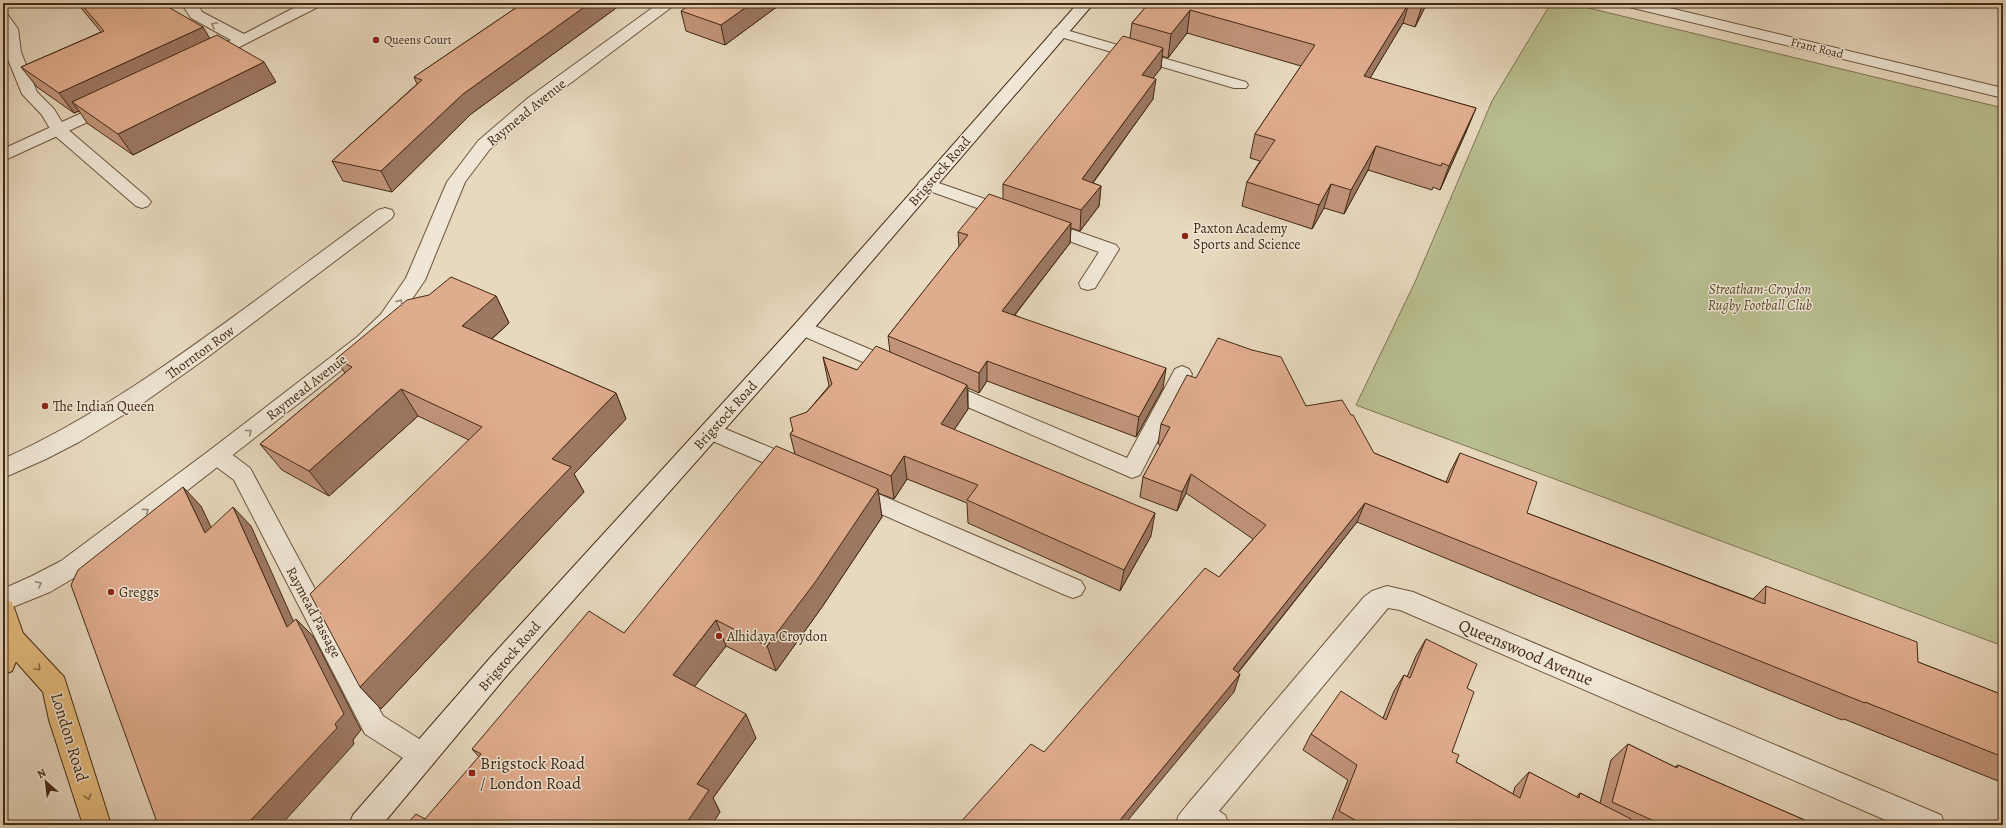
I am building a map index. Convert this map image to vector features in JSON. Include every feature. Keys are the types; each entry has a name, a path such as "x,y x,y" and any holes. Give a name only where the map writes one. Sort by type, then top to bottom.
{"main road":[{"path":"3,610 7,651"},
{"name":"London Road","path":"7,651 55,686 63,720 97,825"}],"street":[{"path":"188,3 196,15 244,40"},
{"path":"194,64 315,3"},
{"name":"Raymead Avenue","path":"3,600 41,584 70,568 218,456 364,342 388,319 415,280 456,182 470,162 496,134 534,102 668,3"},
{"name":"Brigstock Road","path":"363,825 499,666 803,328 1059,32 1086,3"},
{"name":"Frant Road","path":"1630,3 2003,93"},
{"path":"3,156 123,99"},
{"name":"Thornton Row","path":"3,469 71,437 140,396 385,214"},
{"name":"Queenswood Avenue","path":"1200,822 1373,605 1380,598 1391,596 1404,600 1931,825"}],"lane":[{"path":"3,18 11,28 13,52 30,94 48,112 59,130 142,202"},
{"path":"1059,32 1240,85"},
{"path":"927,184 1110,249 1088,283"},
{"path":"803,328 1132,469 1182,374"},
{"path":"711,431 812,475"},
{"name":"Raymead Passage","path":"218,456 242,474 374,725 423,756"},
{"path":"834,484 1072,588"}],"green space":[{"name":"Streatham-Croydon Rugby Football Club","path":"1551,3 1568,3 2003,108 2003,646 1356,405 1415,282 1492,101"}],"building":[{"path":"80,3 156,3 159,6 163,4 203,27 59,93 21,67 104,31"},
{"path":"523,3 590,3 463,94 381,171 332,161 422,80 414,77"},
{"path":"692,3 752,3 721,25 681,11"},
{"path":"1149,3 1409,3 1364,76 1476,108 1449,166 1442,163 1441,166 1376,146 1351,190 1331,184 1319,205 1247,182 1275,140 1255,134 1315,45 1190,10 1171,34 1132,23"},
{"path":"217,35 264,62 118,134 72,102"},
{"path":"1123,36 1163,48 1142,75 1156,79 1082,179 1101,186 1081,210 1003,184"},
{"path":"989,194 1071,223 1002,311 1166,368 1139,417 987,361 979,373 888,336 968,235 958,232"},
{"path":"451,277 496,296 462,326 616,393 552,459 571,467 360,687 310,594 482,427 401,389 309,471 260,444 352,367 336,359 407,300 429,295"},
{"path":"1218,338 1252,350 1281,357 1306,406 1342,400 1351,415 1353,415 1374,453 1448,483 1460,453 1537,482 1527,513 1765,604 1766,586 1917,642 1918,662 2003,695 2003,757 1365,503 1233,669 1240,674 1116,825 958,825 1031,744 1044,752 1205,568 1219,577 1266,525 1191,474 1182,492 1143,477 1170,427 1161,424 1187,375 1196,378"},
{"path":"876,346 967,385 941,424 1155,513 1124,570 967,500 978,485 904,456 891,476 790,434 793,431 790,418 807,412 832,384 823,357 857,370"},
{"path":"776,446 878,489 816,581 767,646 716,620 673,675 746,714 697,784 709,790 685,825 406,825 416,814 425,819 481,754 472,749 589,611 624,633"},
{"path":"183,487 205,533 233,507 287,627 296,619 344,714 335,724 337,728 252,819 243,825 158,825 71,585 78,570"},
{"path":"1426,639 1477,664 1467,688 1474,692 1452,752 1459,755 1456,762 1520,798 1529,772 1579,798 1580,793 1631,819 1630,825 1364,825 1339,811 1357,765 1311,734 1341,691 1386,720 1404,675 1410,678"},
{"path":"1628,744 1677,768 1678,765 1816,825 1663,825 1612,802"}],"place":[{"name":"Queens Court","path":"376,40"},
{"name":"Paxton Academy Sports and Science","path":"1185,236"},
{"name":"The Indian Queen","path":"45,406"},
{"name":"Greggs","path":"111,592"},
{"name":"Alhidaya Croydon","path":"719,636"},
{"name":"Brigstock Road / London Road","path":"472,773"}]}
